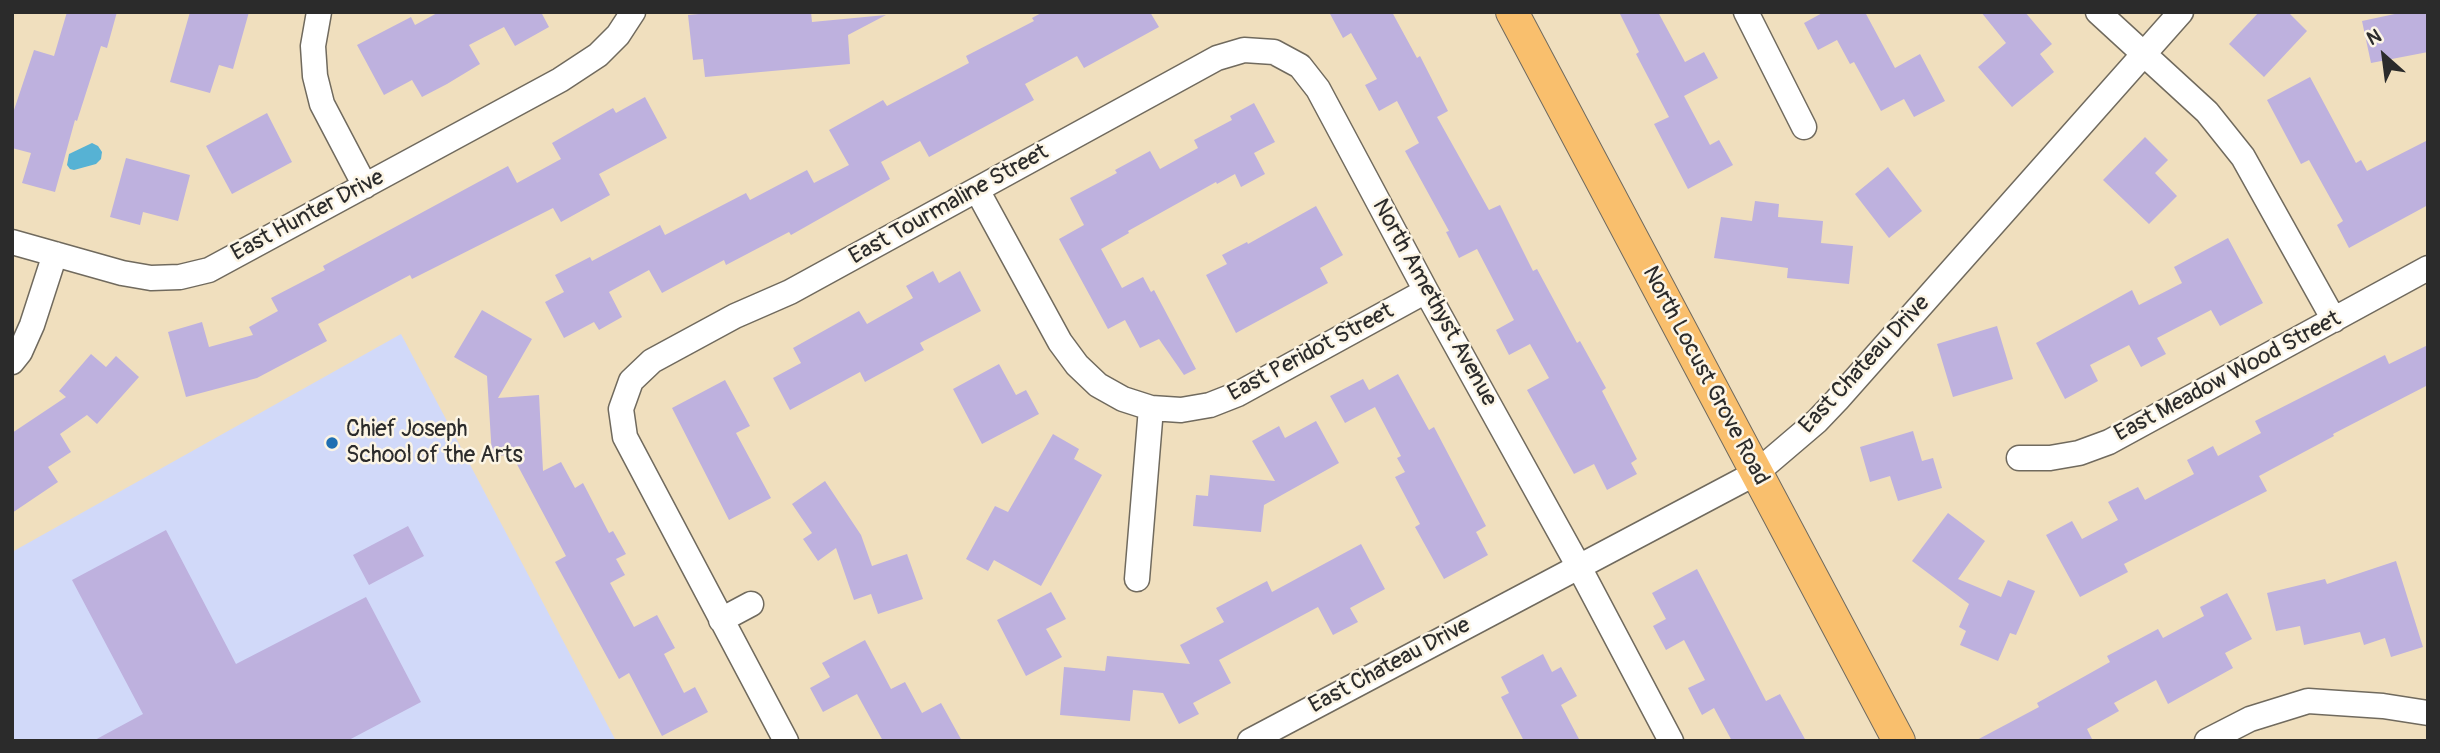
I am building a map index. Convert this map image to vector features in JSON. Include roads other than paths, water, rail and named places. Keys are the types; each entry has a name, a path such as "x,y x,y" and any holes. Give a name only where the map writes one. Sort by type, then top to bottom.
{"main road":[{"name":"North Locust Grove Road","path":"1512,12 1899,741"}],"street":[{"path":"319,12 313,46 315,76 322,104 365,186"},
{"name":"East Hunter Drive","path":"12,242 122,273 151,278 180,277 209,270 560,79 598,55 618,35 633,12"},
{"path":"1746,12 1804,127"},
{"path":"2098,12 2207,112 2244,157 2334,320"},
{"name":"East Chateau Drive","path":"1266,737 1756,473 1817,421 1837,400 2181,12"},
{"name":"East Tourmaline Street","path":"721,620 625,438 621,409 631,381 652,362 676,348 735,316 790,292 1217,58 1244,50 1274,52"},
{"name":"North Amethyst Avenue","path":"1274,52 1300,66 1318,89 1671,741"},
{"name":"East Peridot Street","path":"976,190 1060,342 1077,365 1098,385 1123,399 1151,408 1181,410 1200,407 1238,394 1426,291"},
{"path":"12,362 20,352 32,325 55,254"},
{"name":"East Meadow Wood Street","path":"2019,458 2050,458 2079,453 2109,442 2428,268"},
{"path":"1137,579 1151,408"},
{"path":"751,604 721,620 786,741"},
{"path":"2207,741 2250,719 2308,701 2383,706 2428,713"}],"water":[{"path":"92,143 102,152 101,159 96,164 70,169 67,165 69,154"}],"place":[{"name":"Chief Joseph School of the Arts","path":"332,443"}]}
